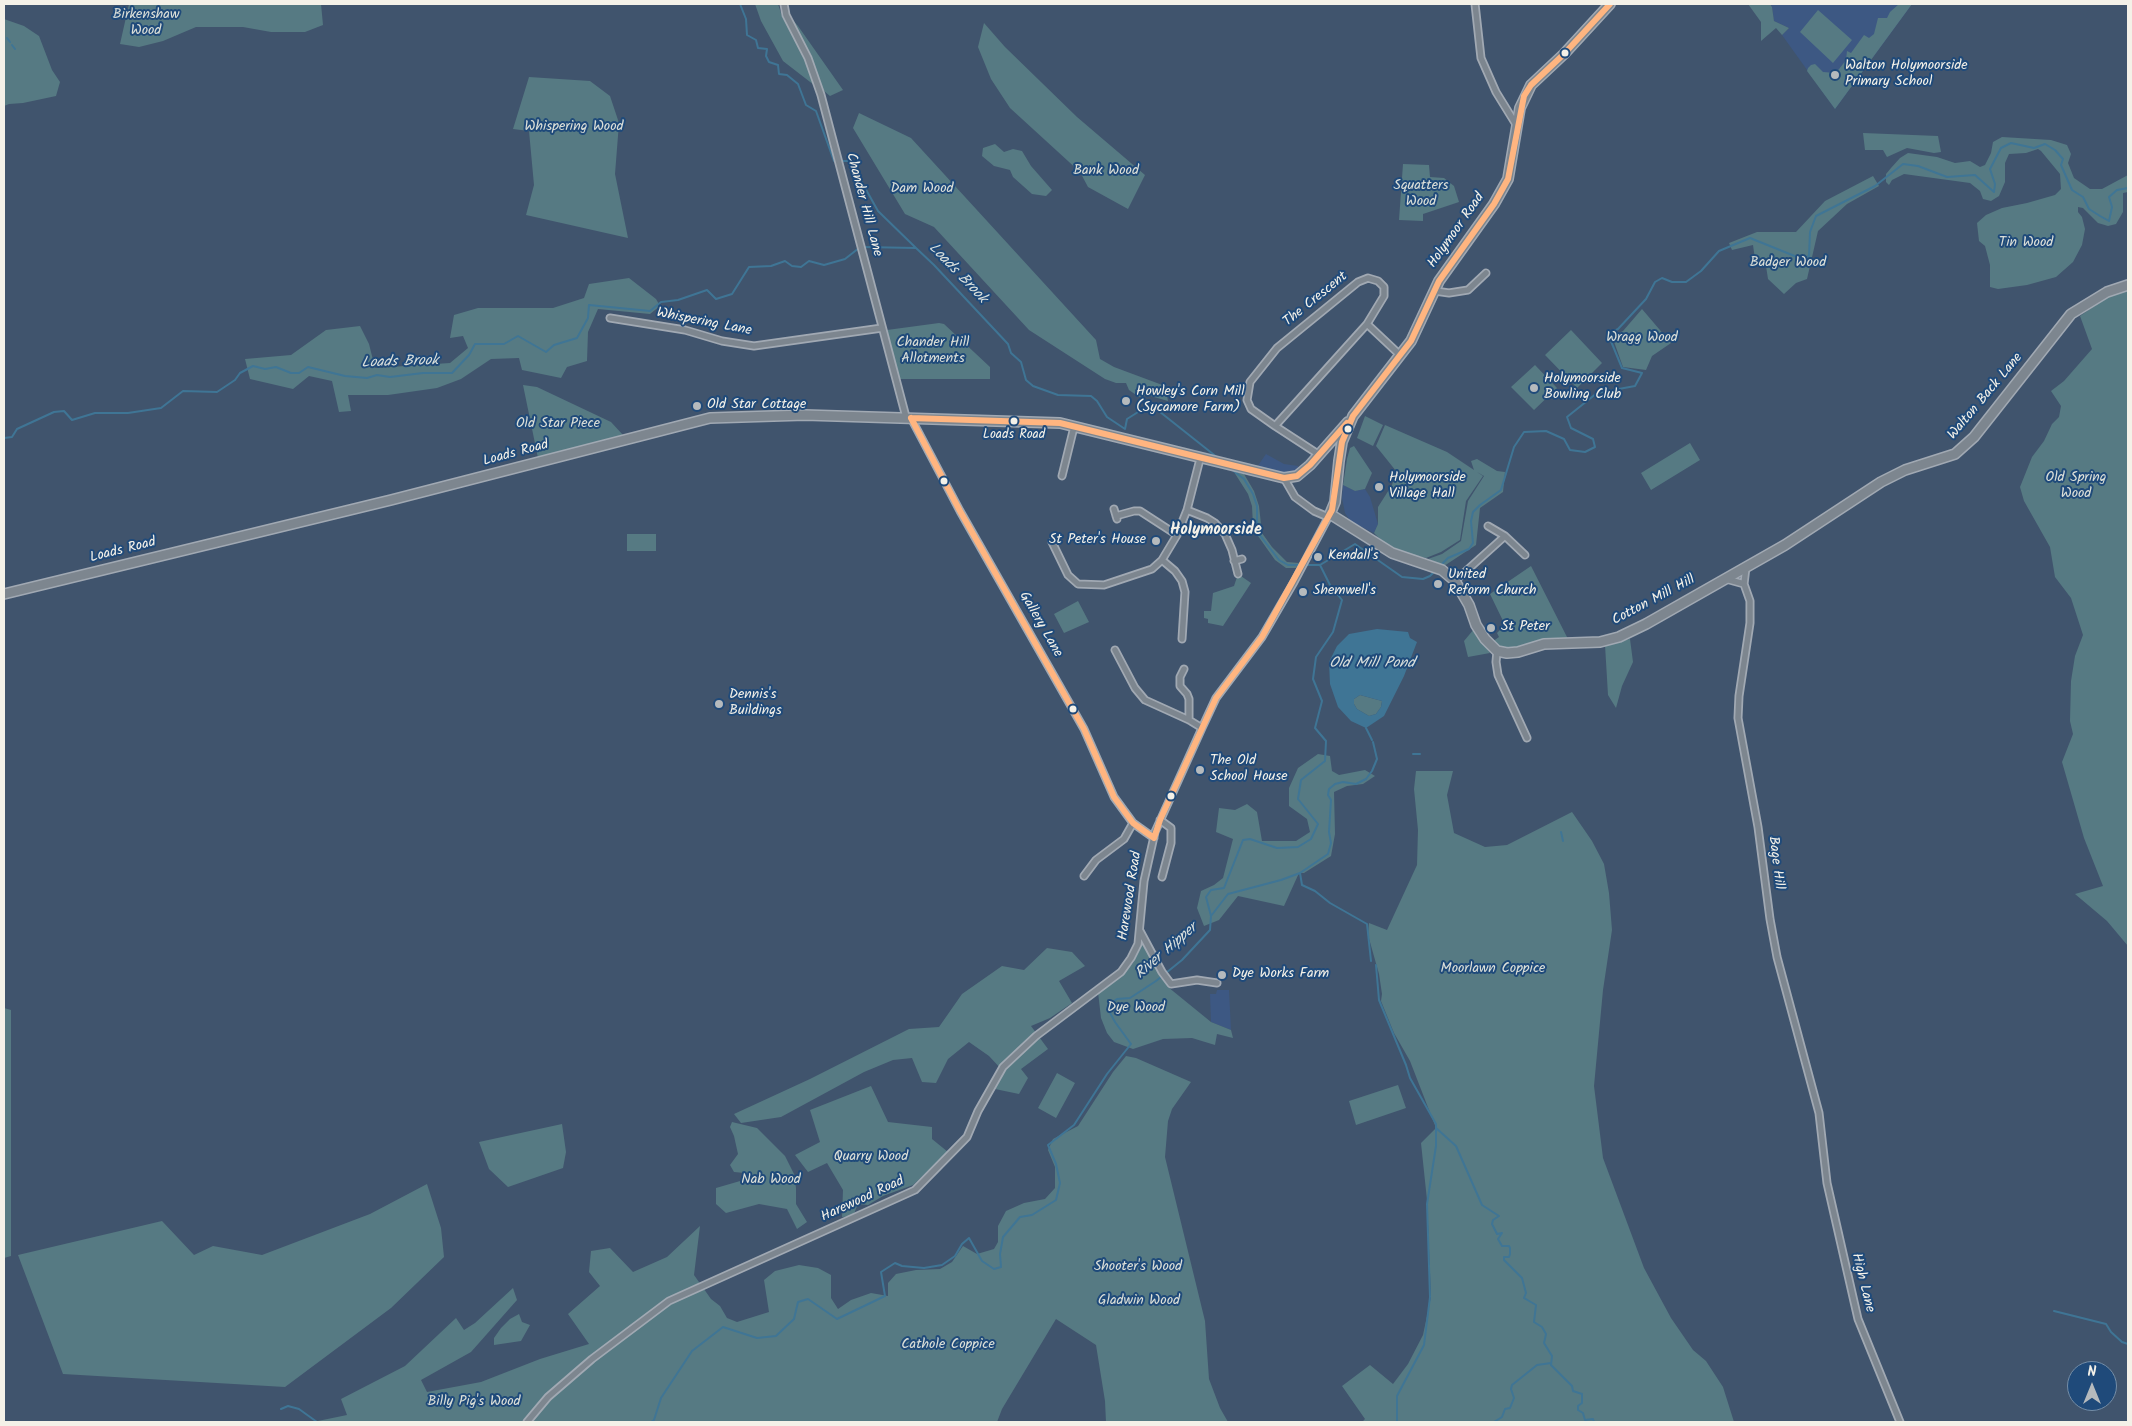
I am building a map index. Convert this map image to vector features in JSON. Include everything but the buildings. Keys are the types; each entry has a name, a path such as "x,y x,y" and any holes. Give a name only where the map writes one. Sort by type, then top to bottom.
{"street":[{"name":"Chander Hill Lane","path":"784,4 786,15 808,58 838,157 882,328 909,418"},
{"path":"1475,4 1481,58 1496,92 1518,128"},
{"name":"Holymoor Road","path":"1329,516 1334,502 1342,442 1353,416 1411,341 1439,281 1494,204 1508,178 1520,108 1531,85 1564,54 1610,4"},
{"path":"1435,291 1449,294 1468,290 1486,273"},
{"name":"The Crescent","path":"1368,278 1378,281 1384,287 1384,296 1367,324 1275,426 1251,409 1248,400 1250,382 1278,348 1358,282 1368,278"},
{"name":"Walton Back Lane","path":"1746,567 1794,540 1881,482 1905,470 1955,454 1974,437 2071,314 2107,292 2128,285"},
{"name":"Whispering Lane","path":"610,318 685,330 722,341 754,346 882,328"},
{"path":"1367,324 1400,355"},
{"name":"Loads Road","path":"4,594 438,488 710,418 796,416 1060,423 1200,459 1284,478"},
{"path":"1353,416 1310,465 1297,476 1284,478 1295,497 1314,511 1329,516 1392,552 1442,570 1455,581 1469,605 1476,625 1485,639 1497,651 1498,676 1527,738"},
{"name":"Gallery Lane","path":"909,418 1084,729 1114,797 1134,823 1154,838"},
{"path":"1275,426 1318,454"},
{"path":"1062,476 1074,427"},
{"path":"1052,542 1068,575 1078,584 1104,585 1152,569 1162,560 1177,535 1187,510 1200,459"},
{"path":"1114,509 1116,517 1134,511 1140,512 1177,535"},
{"path":"1187,510 1215,523 1225,534 1238,574"},
{"name":"Harewood Road","path":"527,1422 555,1390 592,1359 669,1301 915,1190 967,1137 978,1111 1003,1067 1036,1036 1121,972 1138,944 1144,881 1160,820 1216,698 1262,636 1329,516"},
{"path":"1488,526 1505,536 1525,555"},
{"path":"1455,581 1505,536"},
{"path":"1234,561 1242,559"},
{"path":"1162,560 1175,571 1182,581 1185,592 1182,639"},
{"name":"Cotton Mill Hill","path":"1497,651 1507,653 1518,652 1544,644 1600,642 1619,637 1646,624 1746,567"},
{"name":"Bage Hill","path":"1746,567 1744,584 1750,601 1750,623 1739,696 1738,718 1741,741 1758,828 1777,957 1819,1113 1823,1142"},
{"path":"1724,578 1744,584"},
{"path":"1115,650 1136,688 1145,700 1202,728"},
{"path":"1172,673 1183,672 1180,686 1189,699 1189,720"},
{"name":"Harewood Road","path":"1160,820 1171,828 1171,843 1162,877"},
{"path":"1084,876 1096,860 1124,839 1134,823"},
{"path":"1140,931 1162,972 1171,984 1197,980 1217,983"},
{"name":"High Lane","path":"1823,1142 1827,1183 1834,1222 1858,1320 1900,1422"}],"shaded area":[{"name":"Walton Holymoorside Primary School","path":"1770,4 1912,4 1835,109 1782,35 1789,28 1774,21"},
{"path":"1266,454 1284,464 1298,466 1299,470 1292,473 1278,474 1257,467"},
{"path":"1343,485 1355,491 1365,489 1370,497 1378,524 1374,533 1351,522 1345,513 1342,498"},
{"path":"1217,990 1229,990 1231,1030 1211,1022 1210,994 1216,994"}],"green space":[{"name":"Birkenshaw Wood","path":"129,4 321,4 323,25 305,32 271,32 243,27 196,27 163,41 139,47 120,44"},
{"path":"755,4 778,4 782,16 807,59 814,85 783,61 761,21"},
{"path":"1748,4 1770,4 1774,21 1789,28 1782,35 1776,28 1761,41 1761,22"},
{"path":"1899,4 1912,4 1835,109 1807,71 1808,68 1815,64 1823,72 1836,73 1846,60 1847,51 1851,53 1864,35 1869,38 1874,34 1878,18 1887,18 1890,12"},
{"path":"1818,10 1852,40 1833,63 1800,32"},
{"path":"787,13 843,90 830,96 819,87"},
{"path":"4,19 24,26 39,36 52,70 60,82 56,96 4,106"},
{"name":"Bank Wood","path":"984,23 1005,47 1077,117 1145,175 1128,209 1088,187 1080,172 1010,108 991,79 978,47"},
{"name":"Whispering Wood","path":"529,77 590,81 610,96 619,123 615,174 628,238 526,215 534,185 529,131 513,129"},
{"name":"Dam Wood","path":"859,113 911,138 1096,340 1100,359 1114,367 1165,386 1168,401 1147,395 1139,397 1129,390 1126,383 1116,383 1105,379 1029,330 934,227 905,214 853,128"},
{"path":"1863,133 1938,136 1941,152 1934,153 1907,148 1887,157 1883,150 1865,150"},
{"name":"Tin Wood","path":"2002,137 2051,140 2067,145 2071,154 2068,163 2074,178 2090,189 2102,189 2128,175 2128,192 2123,193 2123,212 2116,224 2108,226 2098,223 2083,208 2078,207 2078,212 2082,217 2085,229 2082,245 2073,262 2056,277 2027,285 1998,289 1990,287 1990,265 1985,246 1979,241 1977,223 1986,215 2002,208 2055,195 2061,189 2060,174 2041,151 2038,149 2026,153 2009,154 2005,163 2005,182 1999,196 1991,201 1983,199 1980,191 1970,183 1904,174 1892,180 1889,185 1886,182 1886,174 1900,158 1908,153 1937,157 1955,163 1970,161 1980,167 1985,165 1991,153 1993,142"},
{"path":"995,144 1004,152 1013,149 1022,151 1031,166 1052,190 1046,196 1032,194 1013,177 1010,170 994,166 982,156 983,148"},
{"name":"Squatters Wood","path":"1403,164 1429,165 1430,177 1444,178 1454,186 1459,202 1423,214 1423,221 1399,220"},
{"name":"Badger Wood","path":"1873,176 1879,186 1847,204 1818,231 1807,279 1796,283 1784,294 1768,279 1766,266 1755,259 1753,245 1732,250 1729,243 1757,232 1796,232 1825,201"},
{"path":"629,278 656,299 660,306 650,314 598,309 588,332 587,361 567,367 561,378 522,370 519,358 491,359 461,379 437,388 388,395 348,395 351,411 339,412 332,381 309,376 293,389 250,379 245,359 291,355 326,330 360,326 369,344 375,368 450,363 468,348 463,336 450,338 454,315 478,308 553,308 584,298 589,284"},
{"name":"Old Spring Wood","path":"2128,288 2128,946 2107,921 2075,894 2103,886 2084,838 2062,762 2073,734 2070,721 2071,681 2075,656 2083,635 2071,598 2055,577 2050,547 2024,501 2020,487 2032,457 2044,441 2052,424 2059,417 2061,406 2051,391 2064,381 2092,349 2080,316 2109,296"},
{"name":"Wragg Wood","path":"1642,309 1671,343 1652,356 1646,370 1623,367 1612,336 1623,331"},
{"name":"Chander Hill Allotments","path":"939,323 944,324 990,367 990,379 899,379 887,330"},
{"path":"1571,330 1602,363 1577,388 1545,355"},
{"name":"Holymoorside Bowling Club","path":"1535,365 1557,388 1534,410 1511,387"},
{"name":"Old Star Piece","path":"523,385 537,387 611,422 623,435 538,458"},
{"path":"1365,416 1383,425 1373,446 1357,438"},
{"path":"1385,425 1447,452 1474,470 1471,461 1477,459 1497,471 1505,472 1503,492 1480,508 1476,545 1444,566 1428,559 1442,554 1461,541 1468,501 1484,476 1477,472 1483,476 1466,501 1460,540 1441,552 1426,558 1398,551 1384,543 1374,533 1378,524 1378,507 1392,485 1396,471 1376,446"},
{"path":"1690,443 1700,460 1651,490 1641,473"},
{"path":"1354,446 1372,473 1365,489 1355,491 1343,485 1350,448"},
{"path":"1234,472 1244,474 1254,491 1259,506 1262,533 1272,547 1287,562 1299,563 1296,568 1286,568 1275,560 1258,536 1253,526 1252,506 1248,494"},
{"path":"627,534 656,534 656,551 627,551"},
{"path":"1531,566 1568,639 1510,650 1499,649 1492,642 1499,637 1497,633 1505,625 1490,594"},
{"path":"1238,574 1251,583 1223,626 1208,623 1208,619 1204,618 1204,611 1211,611 1213,593 1234,586"},
{"path":"1078,601 1089,622 1064,633 1054,614"},
{"path":"1474,629 1490,653 1468,657 1464,641"},
{"path":"1630,639 1633,662 1622,686 1616,708 1608,695 1605,645"},
{"path":"1360,695 1382,701 1381,707 1376,714 1369,716 1357,709 1354,699"},
{"path":"1318,754 1330,756 1332,771 1339,775 1365,770 1375,776 1363,784 1347,786 1334,792 1335,834 1331,856 1304,873 1299,873 1284,906 1238,896 1219,920 1204,926 1197,908 1201,891 1223,878 1233,839 1216,832 1219,808 1235,810 1247,804 1257,812 1262,841 1296,841 1310,832 1307,819 1289,806 1289,788 1298,768"},
{"name":"Moorlawn Coppice","path":"1416,771 1453,771 1447,795 1454,833 1485,847 1507,845 1572,812 1592,841 1604,864 1612,930 1603,990 1594,1086 1603,1158 1644,1268 1671,1318 1693,1350 1706,1361 1723,1387 1734,1422 1362,1422 1365,1419 1342,1386 1370,1365 1393,1384 1408,1364 1423,1335 1431,1297 1427,1200 1421,1143 1436,1128 1410,1061 1394,1033 1381,1001 1382,994 1379,974 1368,935 1369,923 1387,930 1417,865 1418,830 1414,789"},
{"name":"Dye Wood","path":"1142,941 1168,987 1211,1022 1231,1030 1233,1038 1217,1034 1215,1045 1192,1038 1163,1039 1133,1049 1114,1042 1107,1033 1101,1018 1098,992 1122,975 1133,963"},
{"path":"1047,948 1072,952 1085,966 1059,981 1072,1003 1050,1018 1031,1026 1048,1049 1021,1069 1028,1078 1019,1094 995,1089 1003,1071 989,1056 969,1042 948,1059 936,1083 922,1082 912,1058 893,1060 864,1072 781,1117 741,1123 734,1114 810,1079 909,1029 939,1027 962,994 1002,966 1024,970"},
{"path":"4,1008 11,1010 11,1256 4,1258"},
{"name":"Cathole Coppice","path":"1126,1056 1136,1058 1191,1082 1172,1109 1168,1121 1165,1157 1205,1321 1209,1379 1220,1408 1228,1422 1106,1422 1105,1401 1096,1345 1056,1319 1002,1409 997,1422 313,1422 347,1415 341,1399 405,1366 456,1318 464,1330 475,1323 513,1288 517,1300 471,1352 421,1380 427,1392 481,1382 540,1359 589,1344 568,1314 600,1286 589,1272 591,1251 610,1248 633,1272 667,1257 700,1226 694,1275 711,1299 720,1306 727,1318 737,1322 769,1312 764,1280 775,1271 799,1265 818,1268 831,1275 831,1298 838,1309 851,1300 871,1293 888,1296 888,1283 896,1274 916,1270 940,1269 952,1262 963,1246 977,1254 994,1249 998,1242 998,1226 1006,1211 1024,1203 1045,1199 1055,1188 1055,1167 1048,1150 1053,1139 1078,1126 1113,1072"},
{"path":"1057,1073 1075,1083 1056,1118 1038,1108"},
{"path":"1398,1085 1406,1108 1356,1125 1349,1101"},
{"name":"Quarry Wood","path":"871,1086 888,1122 932,1127 932,1139 948,1152 913,1185 883,1196 868,1205 858,1204 853,1216 842,1217 843,1190 827,1163 808,1172 795,1155 820,1142 810,1110"},
{"name":"Nab Wood","path":"732,1122 757,1128 785,1156 794,1174 796,1204 807,1222 797,1229 787,1209 759,1204 726,1213 716,1204 716,1188 747,1179 745,1173 734,1172 730,1165 738,1154 730,1127"},
{"path":"562,1124 566,1152 563,1168 508,1187 489,1169 479,1142"},
{"path":"427,1184 441,1228 444,1257 391,1308 285,1387 63,1374 18,1255 162,1221 194,1255 213,1246 262,1255 370,1214"},
{"path":"519,1314 522,1322 530,1325 521,1341 494,1345 494,1338 501,1328 510,1319"}],"water":[{"name":"Old Mill Pond","path":"1377,629 1408,632 1410,638 1417,642 1404,676 1384,716 1366,728 1351,721 1338,707 1330,684 1329,662 1337,646 1349,634","holes":["1360,695 1382,701 1381,707 1376,714 1369,716 1357,709 1354,704 1354,699"]}],"waterway":[{"path":"740,4 746,19 747,35 756,40 758,48 767,49 766,56 769,62 778,65 779,74 787,75 798,84 806,105 816,111 834,161 850,161 878,211 916,248"},
{"path":"7,38 10,42"},
{"path":"12,45 15,49"},
{"name":"River Hipper","path":"1439,567 1448,558 1469,549 1473,543 1471,521 1473,512 1501,490 1514,447 1524,432 1546,431 1564,439 1570,450 1585,452 1595,447 1593,439 1571,428 1567,417 1597,393 1635,386 1642,373 1622,368 1608,334 1618,329 1646,299 1655,282 1662,278 1672,282 1686,282 1701,271 1719,251 1750,238 1802,259 1809,256 1810,232 1816,216 1875,186 1903,164 1918,166 1947,177 1975,175 1994,192 1995,184 1990,169 2001,148 2011,143 2034,148 2045,144 2055,150 2063,159 2061,165 2072,190 2083,197 2089,209 2109,221 2112,207 2109,197 2117,190 2128,188"},
{"name":"Loads Brook","path":"863,247 916,248 1008,344 1011,353 1021,362 1026,380 1033,386 1058,395 1091,396 1097,401 1107,417 1125,429 1127,419 1146,407 1155,408 1218,458"},
{"name":"Loads Brook","path":"4,438 12,437 17,429 54,412 64,411 72,420 95,413 128,413 161,408 183,391 217,392 235,380 240,373 253,366 265,369 276,367 291,373 299,373 308,367 345,376 367,378 377,375 390,377 423,373 452,373 469,355 475,344 504,344 518,336 546,352 554,345 577,338 588,318 589,305 650,311 661,302 678,300 707,290 716,299 732,294 749,267 771,266 785,261 792,266 801,267 809,261 824,265 845,259 859,248"},
{"name":"Loads Brook","path":"1231,469 1244,479 1253,494 1257,506 1259,534 1279,560 1288,565 1301,565"},
{"name":"River Hipper","path":"651,1422 654,1420 661,1398 692,1351 723,1327 757,1338 776,1336 794,1319 798,1302 808,1299 837,1319 885,1296 881,1272 895,1263 902,1266 924,1268 942,1265 955,1256 962,1244 969,1238 982,1261 994,1269 1001,1267 1000,1254 1003,1237 1020,1217 1032,1215 1056,1200 1060,1183 1056,1164 1048,1145 1074,1125 1107,1074 1131,1044 1109,1011 1110,1004 1117,999 1130,998 1156,981 1182,960 1210,930 1211,916 1206,897 1211,890 1224,888 1243,840 1250,839 1277,848 1298,847 1311,839 1318,824 1298,799 1301,780 1325,761 1326,741 1315,728 1322,701 1313,679 1316,657 1333,632 1342,600 1330,585 1320,565 1355,544 1402,577 1423,579 1430,576 1436,570"},
{"name":"Loads Brook","path":"1305,565 1320,565"},
{"path":"1366,728 1372,740"},
{"path":"1211,916 1228,894 1300,873 1328,854 1331,843 1329,832 1331,800 1328,795 1329,789 1335,784 1343,782 1356,784 1366,779 1377,759 1373,742"},
{"path":"1413,754 1420,754"},
{"path":"1561,832 1563,841"},
{"path":"1300,873 1302,885 1315,891 1330,903 1367,924 1371,961"},
{"path":"1376,965 1379,1000 1410,1078 1436,1124 1436,1146 1427,1204 1430,1297 1424,1345 1397,1396 1397,1422"},
{"path":"1436,1128 1456,1146 1482,1205 1499,1216 1493,1220 1492,1224 1497,1234 1502,1233 1498,1239 1502,1246 1509,1246 1510,1248 1509,1257 1504,1257 1504,1260 1522,1278 1526,1293 1524,1298 1536,1305 1534,1322 1542,1327 1546,1334 1544,1343 1552,1356 1551,1365 1572,1386 1573,1391 1582,1394 1582,1403 1578,1406 1578,1410 1583,1413 1585,1420 1593,1419 1594,1422"},
{"path":"2054,1311 2106,1324 2111,1332 2122,1342 2128,1344"},
{"path":"1494,1422 1502,1417 1505,1409 1510,1408 1514,1398 1511,1389 1512,1385 1537,1365 1551,1363"},
{"path":"281,1409 288,1406 299,1409 317,1422"}],"transit line":[{"path":"911,418 960,511 1084,729 1114,797 1133,823 1154,838 1160,820 1216,698 1262,637 1332,510 1342,442 1353,416 1411,341 1439,281 1494,204 1508,179 1524,96 1531,85 1564,54 1610,4"},
{"path":"911,418 1060,423 1284,478 1297,476 1310,465 1347,423"}],"place":[{"name":"Walton Holymoorside Primary School","path":"1835,75"},
{"name":"Holymoorside Bowling Club","path":"1534,388"},
{"name":"Howley's Corn Mill (Sycamore Farm)","path":"1126,401"},
{"name":"Old Star Cottage","path":"697,406"},
{"name":"Loads Road","path":"1014,421"},
{"name":"Holymoorside Village Hall","path":"1379,487"},
{"name":"St Peter's House","path":"1156,541"},
{"name":"Kendall's","path":"1318,557"},
{"name":"United Reform Church","path":"1438,584"},
{"name":"Shemwell's","path":"1303,592"},
{"name":"St Peter","path":"1491,628"},
{"name":"Dennis's Buildings","path":"719,704"},
{"name":"The Old School House","path":"1200,770"},
{"name":"Dye Works Farm","path":"1222,975"}],"district":[{"name":"Holymoorside","path":"1216,531"}],"park label":[{"name":"Shooter's Wood","path":"1138,1268"},
{"name":"Gladwin Wood","path":"1139,1302"},
{"name":"Billy Pig's Wood","path":"474,1403"}]}
